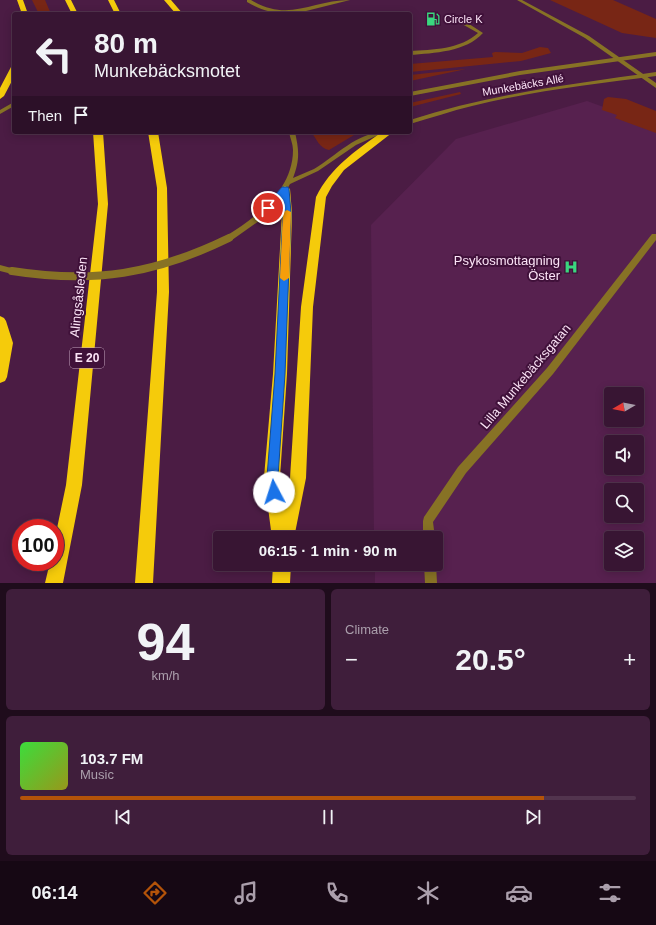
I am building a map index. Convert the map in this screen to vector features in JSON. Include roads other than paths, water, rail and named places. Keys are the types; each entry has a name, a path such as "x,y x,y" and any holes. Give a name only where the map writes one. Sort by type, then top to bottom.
{"highway":[{"path":"20,0 24,12"},
{"path":"68,0 74,12"},
{"path":"111,0 117,12"},
{"path":"167,0 178,12"},
{"path":"0,96 12,74"},
{"name":"Alingsåsleden","path":"54,583 74,485 103,204 98,134"},
{"path":"144,583 163,292 162,188 153,134"},
{"path":"287,531 298,478 302,375 307,307 321,197 328,182 347,161 385,134"},
{"path":"279,531 272,477 280,374 287,221 286,186"},
{"path":"0,321 7,343 0,377"},
{"path":"281,583 282,571"}],"street":[{"path":"249,0 267,11 300,12 348,0"},
{"path":"519,0 568,26 656,86"},
{"path":"412,53 449,48 468,43 476,39 481,33 464,23"},
{"name":"Munkebäcks Allé","path":"412,94 520,73 656,54"},
{"name":"Munkebäcks Allé","path":"412,121 450,109 493,99 656,74"},
{"path":"0,112 12,105"},
{"path":"0,268 50,277 70,278 135,272 176,262 195,255 229,238 260,216 286,186 292,173 296,153 292,134"},
{"path":"286,186 316,170 354,144 377,134"},
{"name":"Lilla Munkebäcksgatan","path":"429,531 428,521 462,470 550,371 655,236"},
{"path":"430,571 430,583"}],"place":[{"name":"Circle K","path":"433,19"},
{"name":"Psykosmottagning Öster","path":"571,267"}]}
